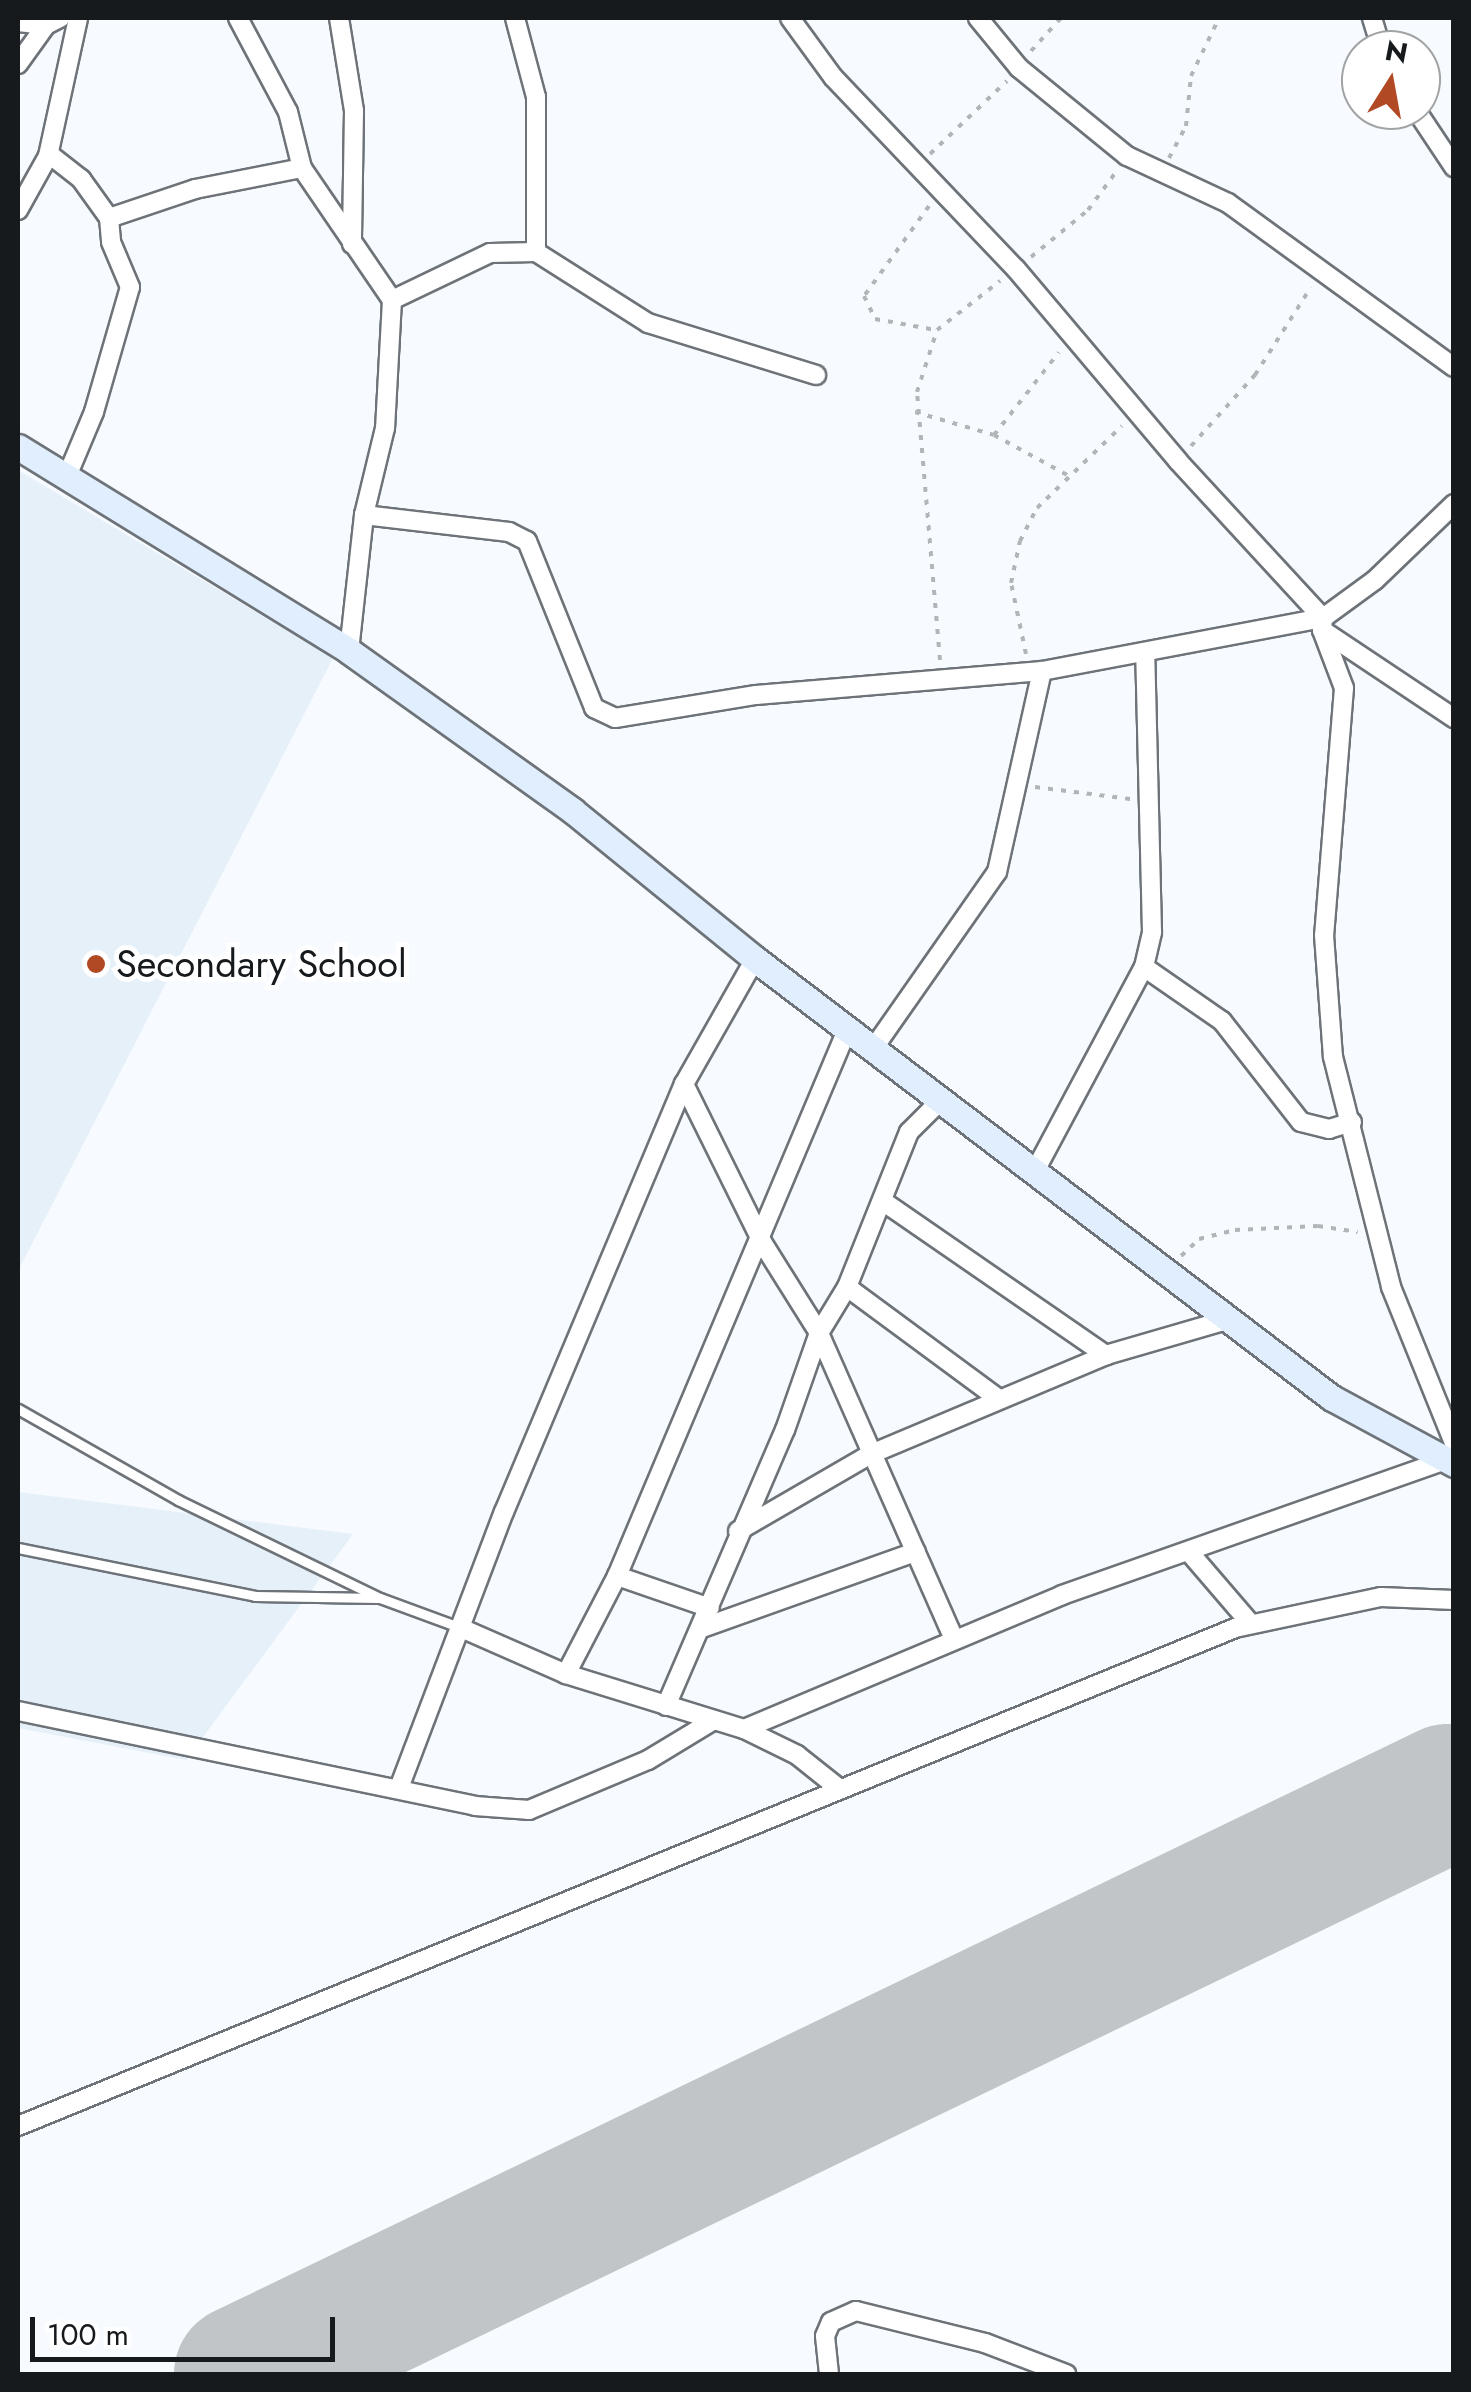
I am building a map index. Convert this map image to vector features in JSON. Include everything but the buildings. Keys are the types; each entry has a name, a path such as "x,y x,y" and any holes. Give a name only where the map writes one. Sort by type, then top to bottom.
{"main road":[{"path":"18,447 68,474 350,651 572,811 755,959 943,1098 1332,1398 1450,1456"}],"street":[{"path":"18,210 49,154 78,18"},
{"path":"238,18 288,112 302,168 392,300 385,428 364,515 350,651"},
{"path":"339,18 354,111 352,244"},
{"path":"515,18 536,98 536,252"},
{"path":"790,18 833,76 1016,269 1322,624 1454,718"},
{"path":"978,18 1018,68 1128,156 1228,203 1454,367"},
{"path":"18,22 53,21"},
{"path":"18,64 53,21"},
{"path":"1429,130 1454,167"},
{"path":"49,154 82,180 109,218 111,242 130,286 68,474"},
{"path":"109,218 195,189 302,168"},
{"path":"392,300 490,252 536,252 648,323 816,375"},
{"path":"364,515 509,532 527,541 594,708 616,718 756,696 1036,671 1322,624 1375,580 1454,504"},
{"path":"744,1729 952,1637 1450,1456 1391,1287 1352,1122 1332,1058 1324,934 1344,688 1322,624"},
{"path":"1036,1169 1144,967 1152,932 1145,801 1145,654"},
{"path":"873,1049 994,878 1016,785 1036,671"},
{"path":"400,1788 461,1628 684,1084 755,959"},
{"path":"1144,967 1222,1021 1301,1122 1329,1129 1352,1122"},
{"path":"566,1674 616,1576 684,1406 762,1242 847,1030"},
{"path":"684,1084 762,1242 818,1332 952,1637"},
{"path":"666,1706 702,1628 737,1532 785,1430 818,1332 847,1287 909,1132 943,1098"},
{"path":"884,1202 1106,1354"},
{"path":"847,1287 999,1400"},
{"path":"737,1532 871,1454 1106,1354 1230,1319"},
{"path":"702,1628 916,1552"},
{"path":"1189,1552 1250,1623"},
{"path":"616,1576 710,1608"},
{"path":"18,2126 836,1786 1250,1623 1381,1597 1454,1600"},
{"path":"461,1628 566,1674 744,1729 797,1756 836,1786"},
{"path":"18,1712 528,1810 632,1768 714,1720"},
{"path":"829,2374 825,2336 831,2322 856,2311 984,2343 1066,2374"}],"lane":[{"path":"18,1409 178,1500 380,1598 461,1628"},
{"path":"18,1548 255,1596 380,1598"}],"path":[{"path":"918,164 1018,68 1061,18"},
{"path":"1162,171 1186,126 1191,76 1219,18"},
{"path":"945,679 934,633 929,490 914,412 937,330 1088,210 1128,156"},
{"path":"937,330 875,318 864,296 941,191"},
{"path":"1178,460 1256,375 1320,273"},
{"path":"994,434 1071,336"},
{"path":"914,412 994,434 1069,476"},
{"path":"1036,671 1011,583 1037,508 1136,412"},
{"path":"1016,785 1145,801"},
{"path":"1167,1270 1199,1239 1236,1230 1318,1226 1365,1233"}],"shaded area":[{"name":"Secondary School","path":"18,470 333,658 18,1271"},
{"path":"18,1492 353,1534 186,1760 18,1728"}],"runway":[{"path":"243,2374 1448,1793"}],"place":[{"name":"Secondary School","path":"96,964"}]}
